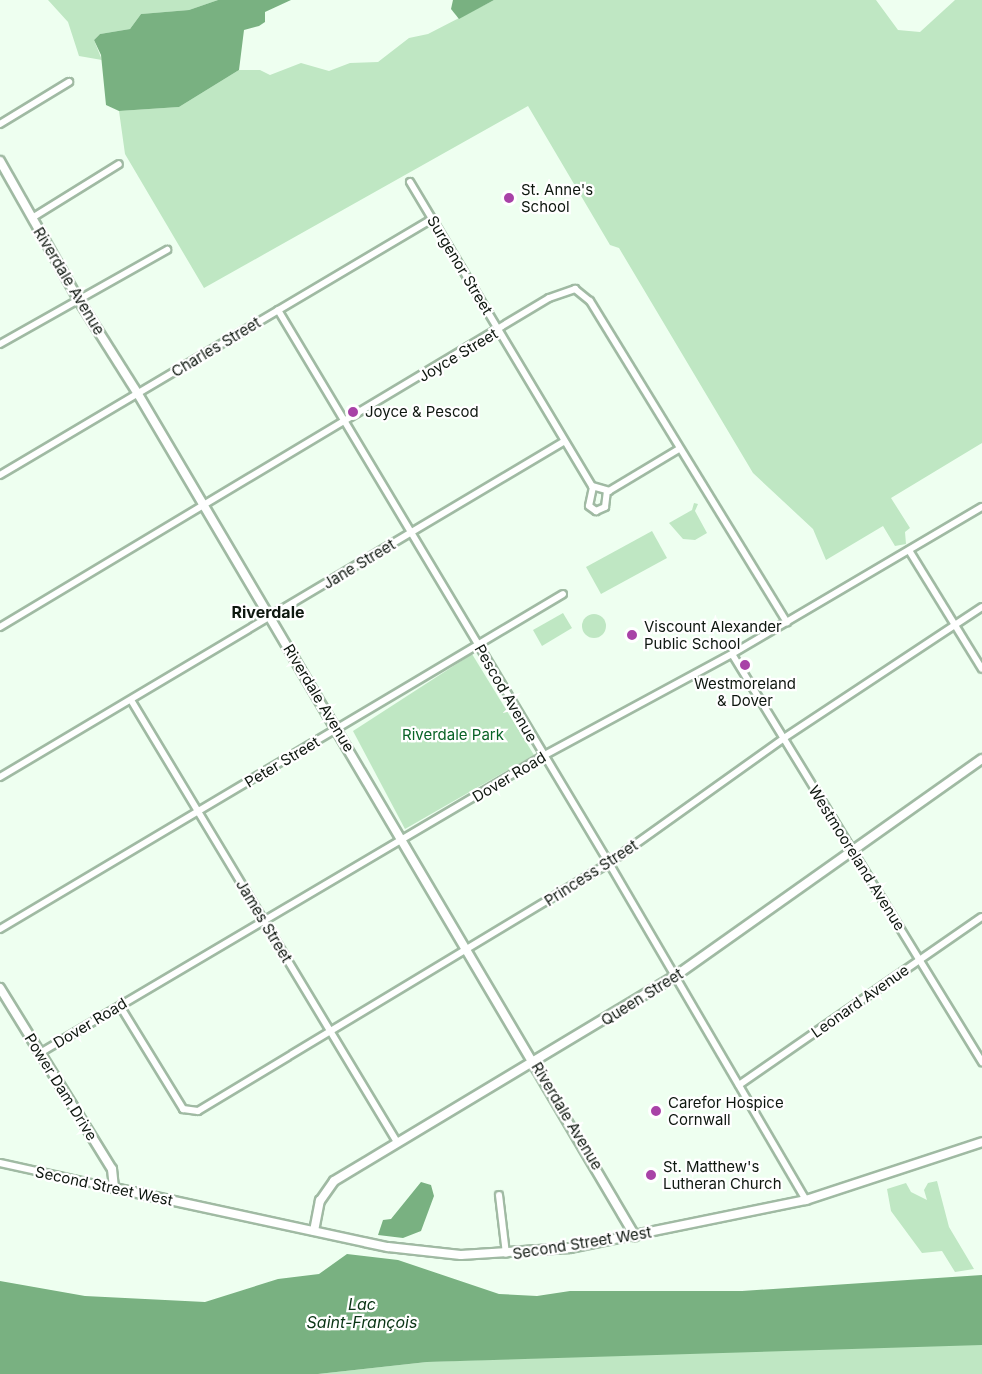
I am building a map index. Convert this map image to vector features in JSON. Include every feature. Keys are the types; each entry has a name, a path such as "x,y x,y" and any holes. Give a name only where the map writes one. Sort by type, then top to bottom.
{"street":[{"path":"0,124 69,82"},
{"name":"Riverdale Avenue","path":"0,161 78,300 138,394 271,617 535,1061 635,1236"},
{"path":"32,218 120,164"},
{"name":"Surgenor Street","path":"410,182 563,442 593,487"},
{"name":"Charles Street","path":"0,476 432,219"},
{"path":"0,344 167,250"},
{"name":"Joyce Street","path":"0,627 564,291 582,292 786,623"},
{"name":"Pescod Avenue","path":"278,310 609,863 806,1200"},
{"name":"Jane Street","path":"0,777 563,442"},
{"path":"606,491 605,507 596,511 589,506 593,487 606,491 679,449"},
{"name":"Dover Road","path":"40,1053 543,756 732,654 910,552 982,507"},
{"path":"910,552 982,669"},
{"name":"Peter Street","path":"0,929 477,643 563,594"},
{"name":"Princess Street","path":"120,1006 185,1112 198,1111 468,951 609,863 784,738 982,607"},
{"name":"Westmooreland Avenue","path":"732,654 852,851 979,1048 982,1062"},
{"name":"James Street","path":"131,700 397,1142"},
{"name":"Queen Street","path":"314,1232 320,1201 329,1185 674,977 982,759"},
{"name":"Leonard Avenue","path":"739,1085 982,917"},
{"name":"Power Dam Drive","path":"0,988 112,1169 114,1188"},
{"name":"Second Street West","path":"0,1163 314,1232 418,1251 506,1255 635,1236 806,1200 982,1142"},
{"path":"499,1195 506,1255"}],"green space":[{"path":"48,0 218,0 189,10 141,14 130,29 100,34 94,40 102,60 79,56 68,22"},
{"path":"494,0 876,0 898,30 920,32 955,0 982,0 982,443 891,498 910,528 905,532 906,544 895,546 883,526 826,560 813,529 753,473 619,248 610,245 528,106 204,288 125,154 119,111 179,107 239,70 260,70 270,75 301,63 329,71 350,63 378,62 409,38 428,34"},
{"path":"694,503 698,504 695,511 707,533 695,540 683,539 669,523 692,510"},
{"path":"652,531 667,558 601,594 586,567"},
{"path":"563,613 572,628 542,646 533,630"},
{"path":"594,614 599,615 605,621 605,631 599,637 594,638 589,637 583,631 582,626 583,621 589,615"},
{"name":"Riverdale Park","path":"472,654 534,755 405,829 353,731"},
{"path":"937,1181 949,1227 974,1269 955,1272 942,1251 922,1253 891,1211 887,1189 906,1183 911,1192 927,1200 924,1190 928,1183"},
{"path":"925,1344 982,1345 982,1374 318,1374 427,1362"}],"water":[{"path":"218,0 291,0 265,12 265,22 259,26 244,30 239,70 179,107 119,111 106,105 101,55 94,40 100,34 130,29 141,14 189,10"},
{"path":"453,0 494,0 459,19 451,9"},
{"path":"421,1182 431,1185 434,1196 421,1231 403,1238 378,1235 383,1220 391,1219"},
{"name":"Lac Saint-François","path":"347,1254 398,1260 499,1294 537,1296 570,1291 742,1291 982,1275 982,1345 427,1362 318,1374 0,1374 0,1281 85,1296 205,1302 278,1279 319,1274"}],"place":[{"name":"St. Anne's School","path":"509,198"},
{"name":"Joyce & Pescod","path":"353,412"},
{"name":"Viscount Alexander Public School","path":"632,635"},
{"name":"Westmoreland & Dover","path":"745,665"},
{"name":"Carefor Hospice Cornwall","path":"656,1111"},
{"name":"St. Matthew's Lutheran Church","path":"651,1175"}],"district":[{"name":"Riverdale","path":"268,612"}]}
